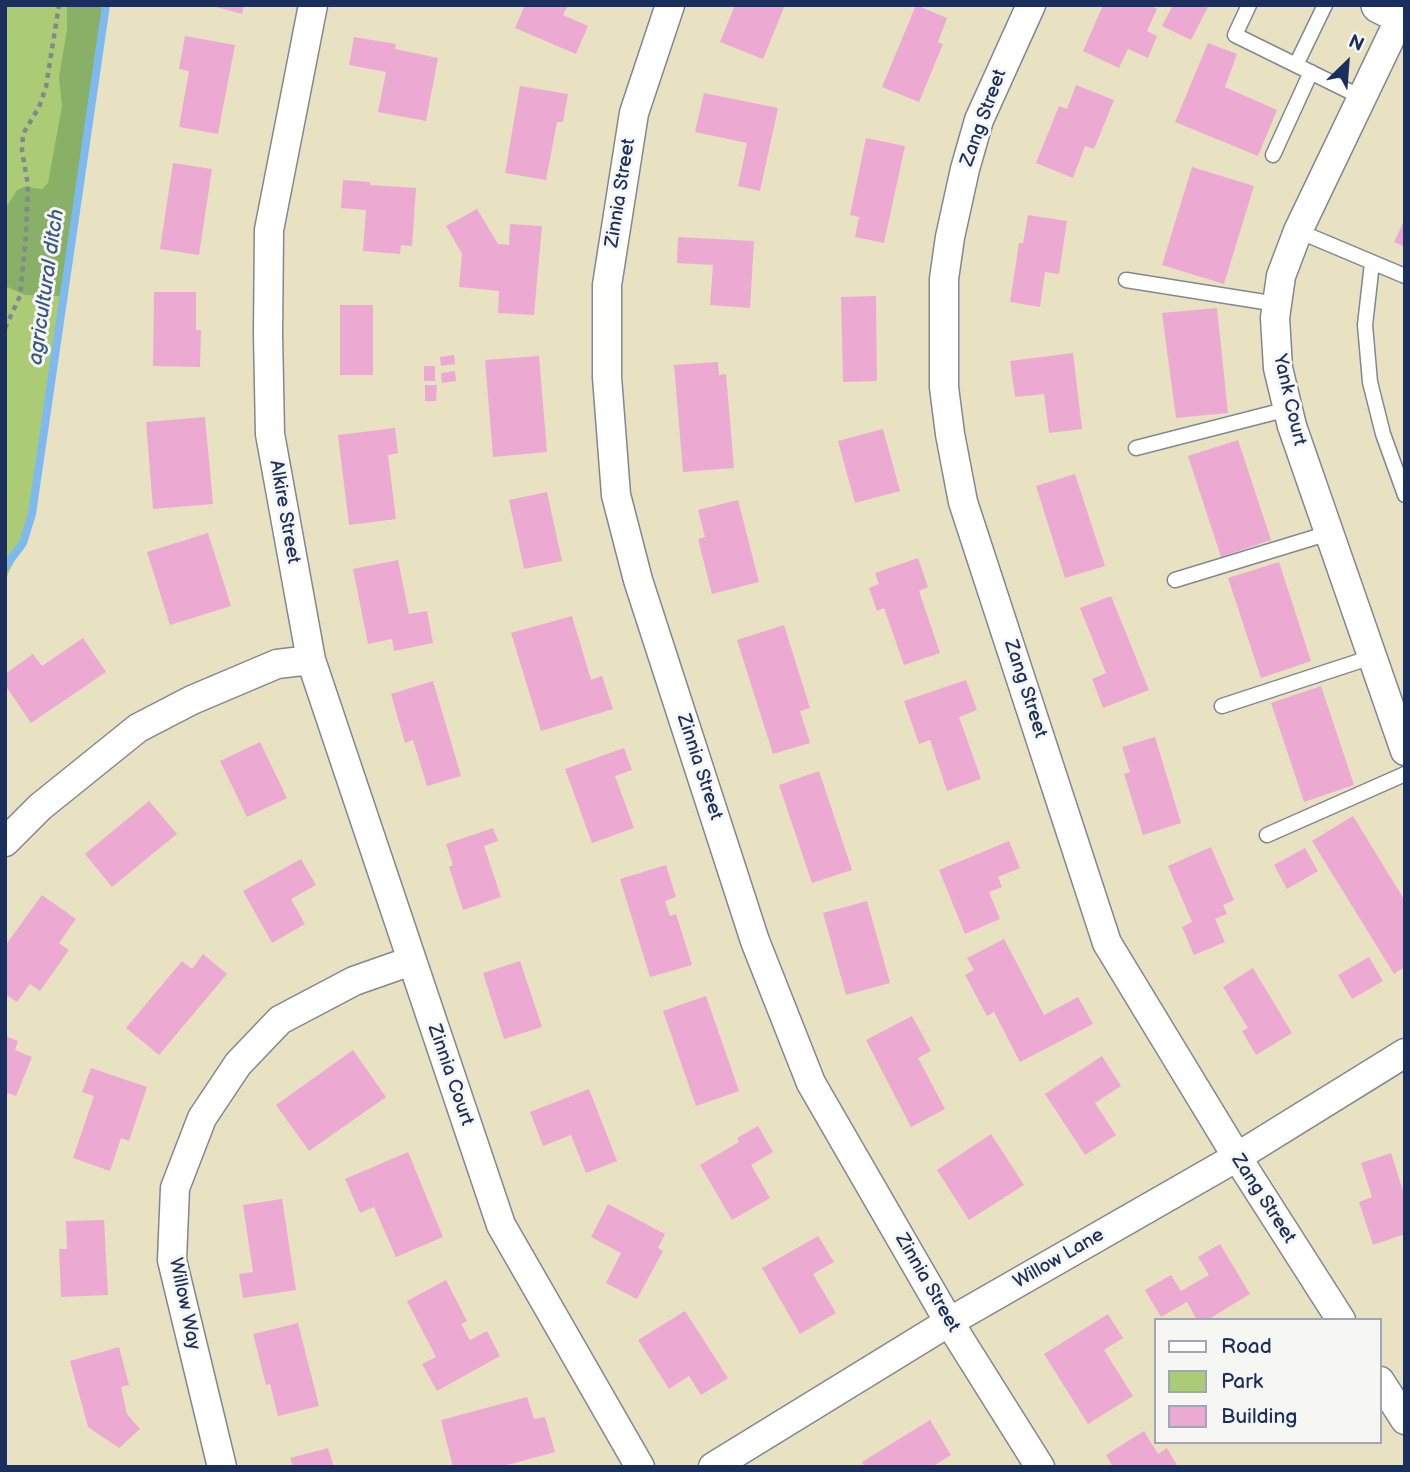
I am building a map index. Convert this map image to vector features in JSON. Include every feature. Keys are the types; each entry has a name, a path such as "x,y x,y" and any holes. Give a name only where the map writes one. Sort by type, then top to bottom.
{"street":[{"name":"Alkire Street","path":"311,660 270,434 268,321 269,230 313,5"},
{"name":"Zinnia Street","path":"670,5 634,113 607,285 607,377 616,495 638,580 755,942 810,1083 949,1322 1040,1467"},
{"name":"Zang Street","path":"1031,5 979,120 950,237 944,279 944,387 963,502 1107,943 1237,1157 1340,1318"},
{"name":"Yank Court","path":"1397,11 1361,97 1298,231 1281,276 1275,318 1278,368 1288,409 1372,657 1397,703 1405,751"},
{"path":"5,842 40,807 138,728 192,700 277,664 311,660"},
{"name":"Zinnia Court","path":"311,660 501,1226 639,1467"},
{"name":"Willow Way","path":"222,1467 172,1260 175,1188 202,1118 239,1063 280,1020 354,981 411,961"},
{"name":"Willow Lane","path":"713,1467 949,1322 1237,1157 1405,1053"},
{"path":"1382,1384 1405,1420"}],"lane":[{"path":"1249,5 1235,35 1361,97"},
{"path":"1296,65 1325,5"},
{"path":"1273,155 1311,72"},
{"path":"1298,231 1405,276"},
{"path":"1372,263 1365,325 1370,382 1383,433 1405,495"},
{"path":"1126,280 1277,303"},
{"path":"1136,447 1288,409"},
{"path":"1175,580 1329,533"},
{"path":"1222,706 1372,657"},
{"path":"1267,835 1405,774"}],"path":[{"path":"5,328 20,296 26,234 27,185 22,151 23,134 46,87 59,5"}],"green space":[{"path":"5,5 106,5 32,514 23,543 5,580"},
{"path":"67,5 106,5 64,296 25,295 5,286 5,209 17,190 24,187 42,189 48,183 62,106 59,77 67,30"}],"building":[{"path":"209,5 244,5 242,14"},
{"path":"525,5 568,5 563,15 588,26 576,54 515,28"},
{"path":"735,5 785,5 763,59 720,42"},
{"path":"916,5 947,18 938,42 943,44 919,102 882,87"},
{"path":"1103,5 1149,5 1157,9 1147,31 1157,36 1148,58 1128,49 1119,68 1083,51"},
{"path":"1173,5 1209,5 1191,40 1162,26"},
{"path":"185,36 235,45 218,134 179,127 189,71 179,69"},
{"path":"354,37 396,44 395,49 438,58 426,121 378,112 386,72 349,65"},
{"path":"1208,43 1237,54 1225,87 1277,110 1258,156 1175,122"},
{"path":"1076,85 1114,100 1094,149 1085,146 1073,178 1036,163 1059,106 1067,109"},
{"path":"520,86 568,94 563,122 557,122 546,180 505,173"},
{"path":"704,93 778,108 760,191 738,186 747,143 695,132"},
{"path":"866,138 905,146 884,243 855,237 859,217 850,215"},
{"path":"173,163 212,169 199,255 160,249"},
{"path":"1192,167 1254,186 1224,284 1162,265"},
{"path":"343,180 416,188 412,246 401,245 400,254 363,251 366,210 341,208"},
{"path":"477,209 498,244 509,245 510,224 542,226 534,315 498,313 499,291 459,287 462,254 446,226"},
{"path":"1028,215 1067,221 1059,274 1045,272 1040,307 1010,302 1019,243 1023,243"},
{"path":"1405,219 1405,247 1394,242"},
{"path":"678,237 754,241 750,308 710,305 713,265 677,263"},
{"path":"154,292 196,292 196,330 201,330 200,367 153,366"},
{"path":"876,296 877,381 843,382 841,297"},
{"path":"340,305 373,305 373,375 340,375"},
{"path":"1217,308 1228,413 1176,418 1162,313"},
{"path":"1073,353 1082,429 1049,433 1044,394 1015,397 1010,361"},
{"path":"454,355 455,364 441,366 440,357"},
{"path":"539,356 547,452 493,457 485,360"},
{"path":"718,362 719,375 726,374 734,468 683,472 674,365"},
{"path":"424,366 435,366 435,381 424,381"},
{"path":"455,371 456,381 442,383 441,373"},
{"path":"425,385 437,385 436,401 425,401"},
{"path":"205,417 213,504 153,509 146,422"},
{"path":"395,428 398,453 388,455 396,519 349,525 338,435"},
{"path":"883,429 900,491 855,503 838,441"},
{"path":"1238,440 1271,540 1221,557 1188,456"},
{"path":"1075,474 1105,566 1065,578 1036,486"},
{"path":"547,492 562,561 524,569 509,500"},
{"path":"738,500 759,582 712,594 698,539 705,537 698,510"},
{"path":"208,533 231,606 170,625 147,552"},
{"path":"918,558 928,587 919,591 940,653 904,665 884,608 877,611 869,588 879,584 875,573"},
{"path":"398,560 409,614 427,611 433,643 394,651 392,639 368,644 353,569"},
{"path":"1279,562 1311,661 1261,678 1228,578"},
{"path":"1111,596 1149,690 1103,708 1092,679 1106,673 1080,608"},
{"path":"572,616 591,680 602,676 613,709 541,731 511,633"},
{"path":"784,625 810,708 800,711 810,743 773,754 737,640"},
{"path":"83,638 106,672 31,723 5,685 5,674 33,654 42,666"},
{"path":"966,680 977,710 959,717 981,779 947,791 930,740 919,744 904,701"},
{"path":"433,681 461,776 427,786 413,740 405,743 391,694"},
{"path":"1321,686 1354,785 1304,802 1271,703"},
{"path":"1155,737 1181,823 1143,835 1124,774 1130,772 1122,747"},
{"path":"260,742 287,798 247,817 220,761"},
{"path":"624,748 632,770 615,776 634,828 592,843 565,769"},
{"path":"819,771 852,870 812,883 779,785"},
{"path":"149,801 177,834 112,887 85,854"},
{"path":"1353,816 1405,901 1405,967 1394,974 1312,841"},
{"path":"493,828 498,841 484,846 501,897 463,910 449,867 453,865 446,844"},
{"path":"1009,841 1020,868 998,877 1002,887 989,892 1000,919 965,934 939,870"},
{"path":"1211,847 1234,900 1223,905 1227,914 1215,919 1225,942 1194,955 1182,927 1192,922 1168,866"},
{"path":"1305,848 1318,871 1287,889 1274,865"},
{"path":"301,859 316,885 291,899 305,924 272,943 243,891"},
{"path":"666,865 676,897 665,901 670,916 676,914 692,965 650,977 620,879"},
{"path":"42,895 76,919 59,943 69,950 40,991 30,984 17,1002 5,994 5,946"},
{"path":"867,901 890,983 846,995 823,913"},
{"path":"1004,939 1044,1015 1078,997 1093,1024 1020,1062 994,1012 987,1016 965,975 974,970 967,958"},
{"path":"203,954 227,974 159,1055 126,1028 182,961 192,969"},
{"path":"1369,957 1383,981 1352,999 1338,975"},
{"path":"520,961 542,1027 504,1039 483,973"},
{"path":"1253,968 1292,1033 1256,1055 1242,1031 1248,1028 1223,987"},
{"path":"706,996 739,1091 696,1106 663,1011"},
{"path":"912,1016 931,1051 918,1058 945,1109 911,1127 866,1040"},
{"path":"5,1036 18,1041 15,1050 32,1057 16,1096 8,1093 5,1099"},
{"path":"353,1050 386,1097 309,1151 276,1105"},
{"path":"1102,1056 1121,1086 1095,1103 1116,1135 1085,1155 1045,1094"},
{"path":"91,1068 147,1087 129,1141 121,1138 110,1171 73,1158 94,1096 82,1092"},
{"path":"589,1089 617,1161 586,1173 571,1135 543,1146 530,1112"},
{"path":"758,1126 773,1152 751,1165 770,1198 732,1220 700,1165 739,1142 737,1138"},
{"path":"991,1134 1024,1185 969,1220 937,1170"},
{"path":"408,1152 443,1237 396,1257 374,1207 360,1213 345,1179"},
{"path":"1391,1153 1405,1197 1405,1234 1373,1245 1359,1202 1372,1197 1361,1163"},
{"path":"282,1199 296,1290 243,1298 239,1274 253,1272 243,1205"},
{"path":"608,1204 665,1234 658,1248 663,1251 637,1299 606,1283 621,1253 591,1237"},
{"path":"104,1220 108,1295 61,1297 59,1249 67,1249 66,1221"},
{"path":"818,1236 834,1262 813,1274 836,1313 800,1334 762,1268"},
{"path":"1220,1244 1250,1294 1210,1318 1196,1318 1187,1302 1161,1317 1145,1290 1171,1275 1181,1291 1209,1275 1198,1257"},
{"path":"446,1280 467,1321 461,1324 470,1340 487,1331 500,1356 437,1391 422,1364 436,1357 407,1301"},
{"path":"685,1311 728,1378 701,1395 689,1376 669,1389 638,1340"},
{"path":"1108,1314 1123,1338 1104,1350 1133,1396 1088,1424 1044,1354"},
{"path":"298,1323 319,1406 278,1416 270,1384 266,1385 253,1334"},
{"path":"119,1347 129,1385 121,1387 127,1414 140,1429 119,1448 88,1427 70,1361"},
{"path":"527,1397 534,1419 545,1417 555,1452 500,1467 453,1467 441,1420"},
{"path":"930,1420 951,1455 932,1467 865,1467 862,1462"},
{"path":"1144,1431 1158,1454 1167,1448 1178,1467 1113,1467 1106,1455"},
{"path":"328,1448 334,1467 293,1467 290,1458"}],"waterway":[{"name":"agricultural ditch","path":"5,567 23,543 32,514 106,5"}]}
